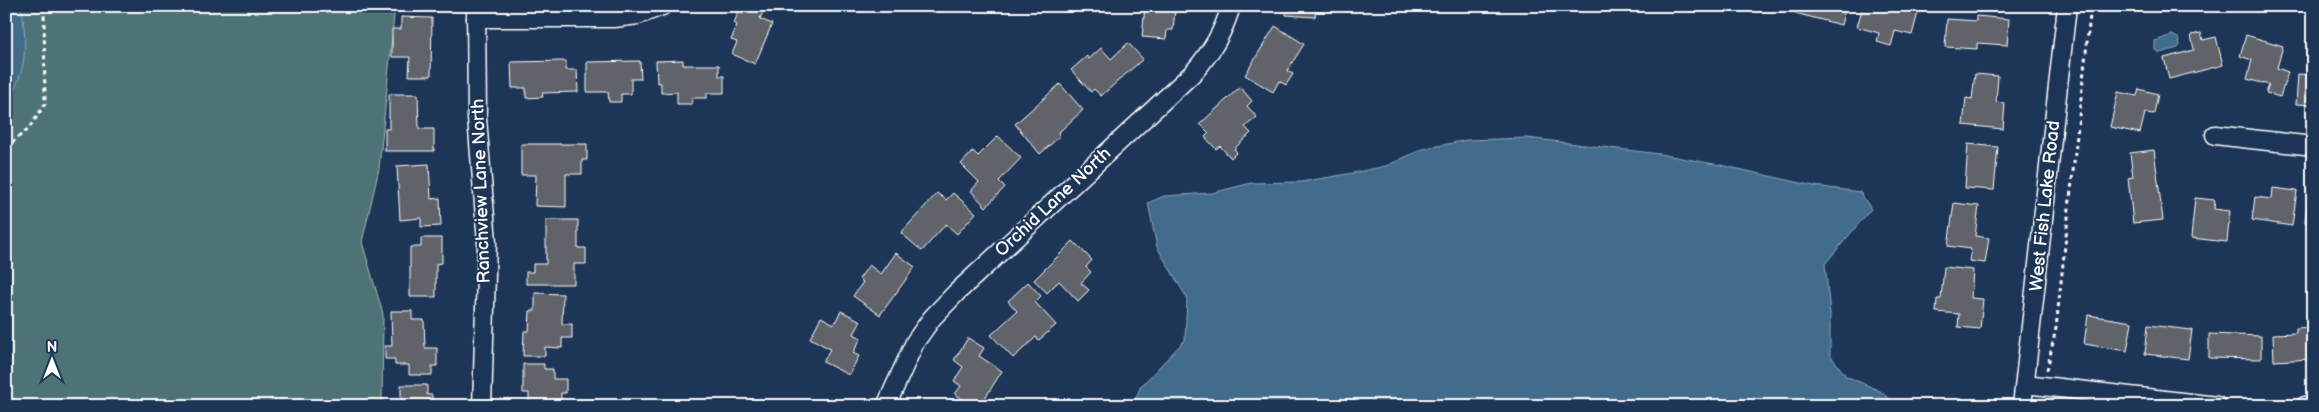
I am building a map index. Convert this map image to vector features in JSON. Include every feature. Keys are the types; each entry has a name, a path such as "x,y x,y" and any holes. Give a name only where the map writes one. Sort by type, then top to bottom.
{"street":[{"path":"476,12 614,18 638,14 662,6"},
{"name":"Orchid Lane North","path":"886,406 915,342 932,318 956,293 1194,72 1212,51 1225,28 1231,6"},
{"name":"West Fish Lake Road","path":"2022,406 2067,6"},
{"name":"Ranchview Lane North","path":"476,12 477,118 487,242 482,406"},
{"path":"2215,135 2313,146"},
{"path":"2025,384 2217,406"},
{"path":"2305,406 2313,405"}],"path":[{"path":"6,148 30,128 45,104 44,6"},
{"path":"2045,386 2056,328 2091,6"}],"green space":[{"path":"6,6 395,6 379,169 362,242 383,314 382,406 6,406"}],"water":[{"path":"6,6 21,6 25,44 22,68 18,80 6,101"},
{"path":"2172,35 2178,38 2180,45 2178,48 2160,53 2155,50 2155,41"},
{"path":"1527,138 1660,154 1814,186 1860,192 1871,209 1825,264 1830,313 1830,355 1846,376 1880,391 1895,403 1895,406 1132,406 1141,386 1185,340 1187,298 1157,247 1148,203 1164,196 1212,193 1251,183 1301,182 1353,173 1386,166 1423,149 1467,140"}],"building":[{"path":"741,6 765,7 760,19 772,24 755,64 732,54 737,42 731,40 737,25 734,23"},
{"path":"1145,6 1184,6 1183,11 1175,10 1173,30 1167,30 1166,39 1142,37"},
{"path":"1287,6 1316,6 1315,17 1286,15"},
{"path":"1797,6 1846,6 1841,25 1795,13"},
{"path":"1863,6 1906,6 1919,9 1912,35 1895,31 1891,46 1877,42 1879,33 1857,27"},
{"path":"1976,16 2009,19 2007,45 1977,43 1977,49 1945,47 1947,19 1976,21"},
{"path":"401,17 432,18 431,76 409,76 410,57 392,57 392,29 401,29"},
{"path":"1275,26 1304,44 1287,71 1293,74 1286,85 1279,81 1273,92 1245,75"},
{"path":"2201,33 2203,40 2216,37 2223,65 2169,79 2164,58 2194,50 2191,35"},
{"path":"2246,35 2283,46 2277,68 2288,72 2280,97 2266,93 2269,85 2247,79 2252,60 2240,56"},
{"path":"1128,43 1143,59 1101,96 1094,89 1091,92 1071,70 1087,56 1089,59 1101,48 1111,59"},
{"path":"683,60 683,65 719,65 719,76 724,76 724,93 707,93 707,98 692,98 692,104 677,104 677,92 661,93 661,83 657,83 656,61"},
{"path":"566,61 566,70 577,70 578,92 542,93 543,97 526,98 526,88 512,88 511,62"},
{"path":"640,61 641,79 631,79 631,94 621,94 621,102 609,102 608,92 587,92 587,62"},
{"path":"1975,74 1998,76 1996,102 2005,103 2003,129 1963,125 1966,98 1972,99"},
{"path":"2298,74 2313,75 2313,105 2296,104"},
{"path":"1060,84 1083,110 1058,133 1060,136 1040,154 1015,124"},
{"path":"1240,87 1252,101 1247,106 1257,117 1245,127 1251,133 1234,149 1237,152 1231,158 1220,146 1216,149 1205,137 1209,133 1200,124"},
{"path":"2139,89 2158,94 2154,114 2145,113 2140,133 2110,127 2118,92 2137,96"},
{"path":"389,94 418,94 419,129 434,129 434,151 385,151 385,129 389,129"},
{"path":"998,136 1021,158 999,181 1005,187 986,207 971,191 979,182 961,164 973,151 978,156"},
{"path":"521,144 587,144 587,160 582,160 582,174 566,174 566,207 535,206 536,175 521,175"},
{"path":"1968,144 1998,147 1994,190 1965,188"},
{"path":"2154,150 2163,220 2133,223 2128,178 2133,177 2130,153"},
{"path":"429,164 431,199 440,198 441,226 421,227 421,218 400,220 397,166"},
{"path":"2309,187 2313,187 2313,224 2305,223"},
{"path":"2273,188 2297,191 2292,226 2252,220 2255,197 2272,199"},
{"path":"937,193 946,200 953,193 976,213 957,234 946,224 922,251 901,233"},
{"path":"2195,198 2215,200 2214,209 2230,211 2227,242 2191,238"},
{"path":"1954,203 1979,206 1975,236 1989,238 1985,263 1969,261 1971,249 1948,246"},
{"path":"546,220 578,220 578,248 586,248 586,264 574,264 574,284 526,284 526,272 533,272 533,264 546,264"},
{"path":"421,238 442,238 442,263 436,264 436,297 410,297 410,247 421,247"},
{"path":"1073,241 1092,260 1086,267 1091,272 1081,283 1089,290 1078,301 1059,281 1047,293 1034,280"},
{"path":"896,253 915,267 880,315 853,296 863,282 859,279 869,265 881,274"},
{"path":"1944,267 1973,270 1971,298 1983,299 1980,329 1958,327 1959,314 1936,312 1937,299 1941,299"},
{"path":"1028,282 1041,296 1035,302 1056,325 1039,340 1036,337 1013,358 991,335 1017,311 1008,301"},
{"path":"535,293 563,294 562,324 572,324 572,338 562,338 562,348 545,347 545,356 523,356 524,331 529,331 530,311 535,311"},
{"path":"391,311 412,311 412,320 424,320 425,348 437,348 437,366 432,366 432,375 409,375 409,365 395,365 395,359 385,359 385,346 392,346"},
{"path":"841,311 861,321 854,334 861,338 853,353 859,356 849,375 823,362 830,349 810,338 821,317 834,324"},
{"path":"2088,315 2132,322 2127,351 2084,344"},
{"path":"2148,325 2192,330 2188,359 2145,354"},
{"path":"2313,327 2313,359 2274,361 2273,334 2296,333 2296,328"},
{"path":"2209,334 2261,336 2261,359 2209,358"},
{"path":"968,338 984,348 979,356 1002,371 980,406 973,406 955,394 961,386 954,381 963,367 954,360"},
{"path":"523,364 544,364 544,369 553,369 553,379 566,379 566,393 561,393 561,406 529,406 529,393 523,393"},
{"path":"401,385 427,385 427,395 432,395 432,406 401,406"}]}
